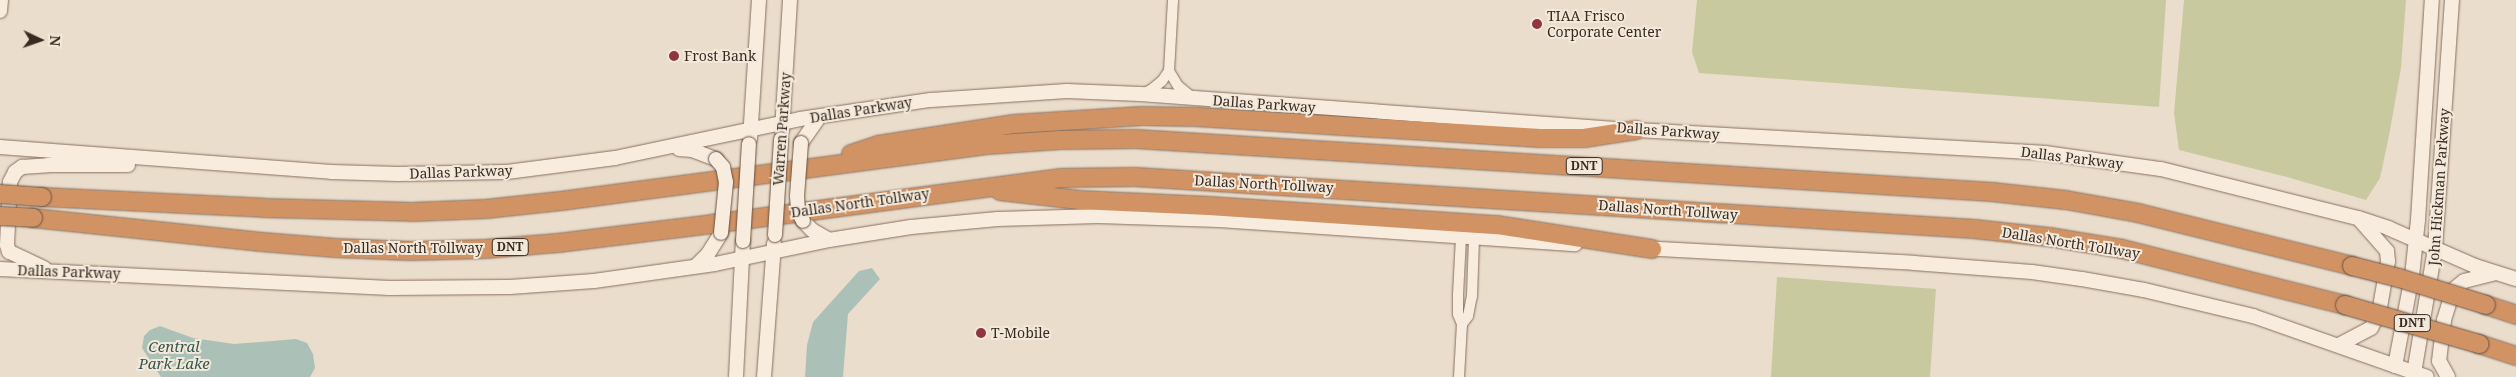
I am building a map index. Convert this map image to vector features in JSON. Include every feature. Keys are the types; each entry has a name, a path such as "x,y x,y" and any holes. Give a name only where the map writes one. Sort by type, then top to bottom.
{"highway":[{"path":"810,168 878,145 935,135 1014,124 1133,116 1196,116 1540,138 1584,138 1636,130"},
{"name":"DNT","path":"0,194 264,208 412,212 486,209 561,202 986,145 1060,140 1136,139 1992,192 2066,200 2211,229 2282,250 2407,280 2516,315"},
{"name":"Dallas North Tollway","path":"0,217 336,248 411,251 485,249 702,225 1060,178 1135,177 1974,229 2049,237 2122,249 2345,305 2516,356"},
{"path":"977,188 1043,198 1209,206 1497,225 1652,249"}],"main road":[{"path":"0,11 1,0"},
{"path":"736,377 759,0"},
{"path":"780,0 780,16 787,49"},
{"name":"Warren Parkway","path":"764,377 790,0"},
{"name":"John Hickman Parkway","path":"2395,366 2412,276 2416,240 2432,0"},
{"name":"John Hickman Parkway","path":"2420,375 2436,248 2452,0"},
{"path":"2430,22 2450,23"},
{"name":"Dallas Parkway","path":"0,147 331,172 398,174 507,172 750,138 800,119 819,118 931,100 1067,91 1140,94 1636,130 2045,153 2161,169 2358,218 2516,280"},
{"path":"819,118 801,143 797,196 798,211 803,221 812,230 829,240"},
{"path":"668,148 692,150 716,159 723,167 726,182 721,233 708,254 696,266"},
{"path":"54,271 9,252 7,245 10,182 15,172 22,167 48,165 156,165 183,160"},
{"name":"Dallas Parkway","path":"0,269 390,288 510,287 594,281 742,259 829,240 911,227 968,221 1098,216 1194,219 1468,238 2032,272 2074,278 2211,305 2339,345 2420,375"},
{"path":"2339,345 2371,328 2378,313 2388,261 2387,251 2358,218"},
{"path":"2448,377 2439,362 2444,320 2453,290 2464,281 2497,273"}],"street":[{"path":"1173,0 1169,71 1178,86 1194,99"},
{"path":"1140,94 1151,90 1169,71"},
{"path":"1458,377 1462,324 1458,314 1468,238"}],"green space":[{"path":"1697,0 2166,0 2159,107 1699,73 1692,52"},
{"path":"2184,0 2406,0 2401,68 2389,136 2380,178 2366,200 2283,176 2179,150 2174,113"},
{"path":"1777,277 1936,289 1930,377 1771,377"}],"water":[{"path":"872,268 880,279 848,314 843,377 805,377 807,345 813,322 859,271"},
{"name":"Central Park Lake","path":"160,326 193,338 234,344 296,339 307,343 313,354 315,368 310,377 161,377 142,348 144,336 150,330"}],"place":[{"name":"TIAA Frisco Corporate Center","path":"1537,24"},
{"name":"Frost Bank","path":"674,56"},
{"name":"T-Mobile","path":"981,333"}]}
